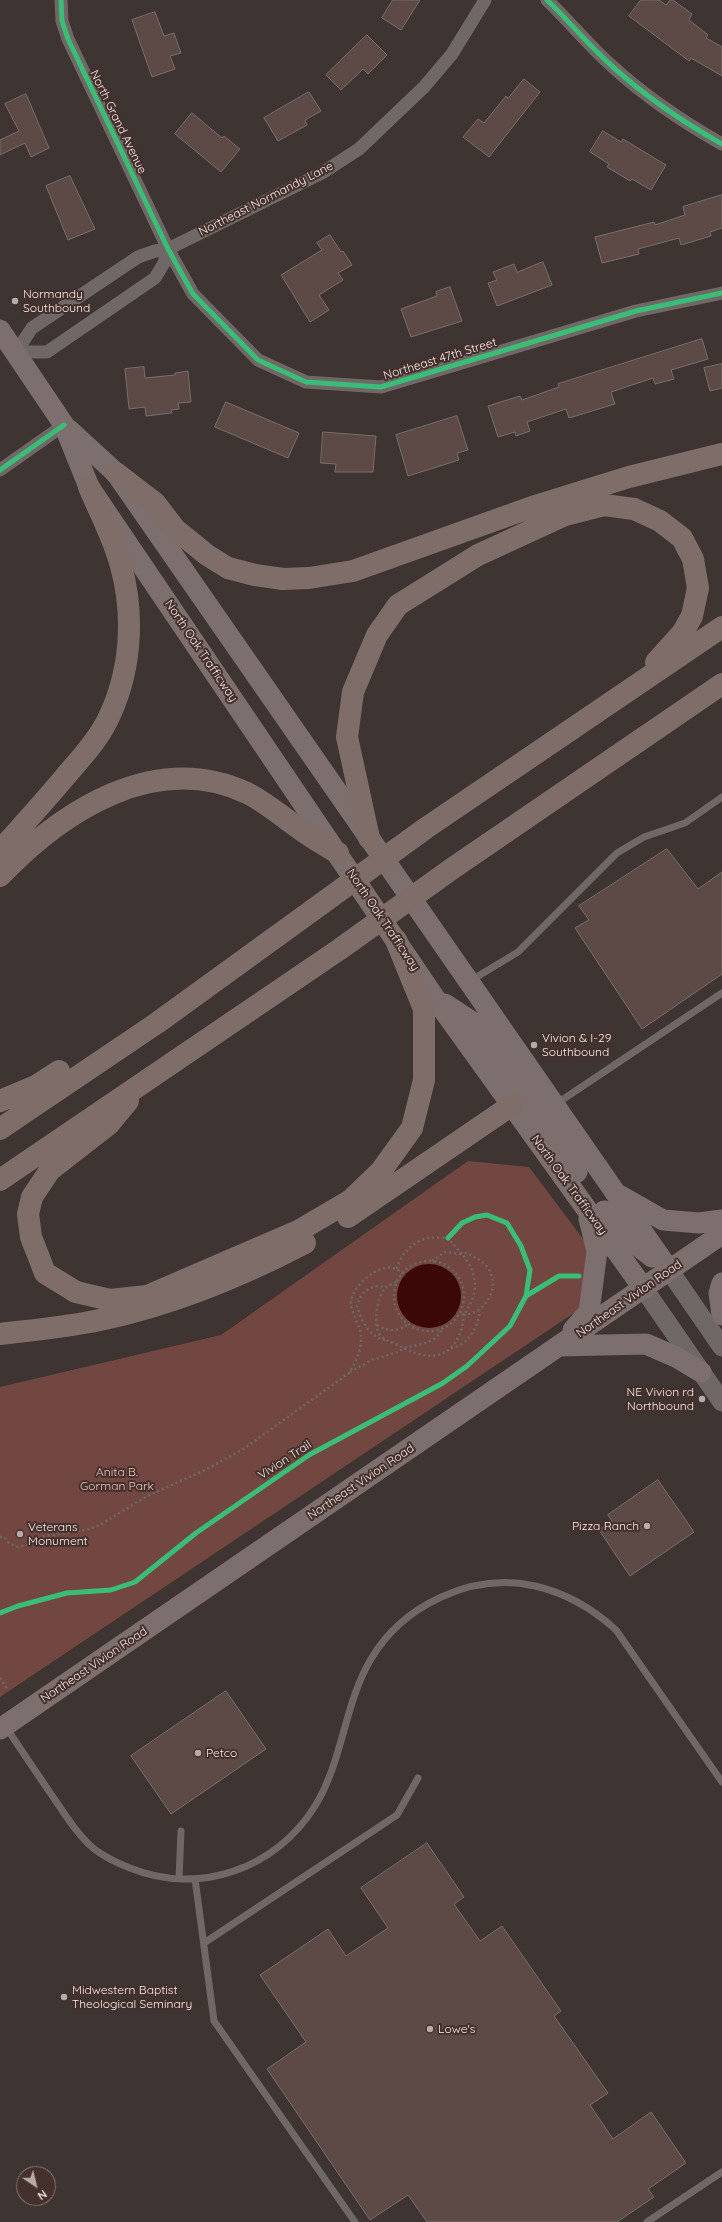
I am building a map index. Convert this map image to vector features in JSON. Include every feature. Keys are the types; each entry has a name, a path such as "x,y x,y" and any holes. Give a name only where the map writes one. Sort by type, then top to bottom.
{"highway":[{"path":"116,473 155,503 175,529 207,555 228,568 255,575 283,579 309,578 352,571 532,507 629,477 722,454"},
{"path":"0,851 92,746 106,723 117,699 124,674 129,625 126,588 121,564 89,487"},
{"path":"369,838 346,737 353,692 377,635 398,605 478,555 565,515 604,505 634,509 660,521 682,538 693,559 698,588 692,616 683,632 627,692"},
{"path":"0,1129 157,1023 426,828 722,627"},
{"path":"0,1180 340,949 453,868 722,684"},
{"path":"0,876 23,852 90,804 114,792 140,784 167,779 205,780 246,793 265,803 306,833 338,853"},
{"path":"144,1082 109,1124 50,1170 32,1197 28,1214 30,1237 45,1273 76,1292 110,1300 147,1296 300,1230 351,1200 381,1171 412,1128 424,1080 424,1009 396,940"},
{"path":"0,1101 36,1086 91,1050 157,1023"},
{"path":"0,1334 98,1321 130,1314 177,1299 238,1276 332,1229 512,1105"}],"main road":[{"name":"North Oak Trafficway","path":"0,330 64,425 89,487 434,997 644,1289 722,1402"},
{"name":"North Oak Trafficway","path":"64,425 116,473 722,1347"},
{"path":"434,997 474,1023 618,1230 669,1270"},
{"path":"615,1192 640,1208 663,1220 699,1223 722,1220"},
{"path":"560,1346 589,1312 596,1251 588,1211"},
{"name":"Northeast Vivion Road","path":"2,1727 644,1289 722,1234"},
{"path":"722,1283 719,1293 722,1315"},
{"path":"560,1346 646,1344 676,1357 701,1372"}],"street":[{"path":"50,0 62,21"},
{"name":"North Grand Avenue","path":"61,0 62,21 68,39 168,249"},
{"name":"Northeast Normandy Lane","path":"16,352 32,328 138,257 155,251 168,249 322,173 359,149 391,120 452,54 485,0"},
{"path":"547,0 612,67 643,93 693,128 722,144"},
{"path":"16,352 47,352 155,278 164,263 168,249"},
{"name":"Northeast 47th Street","path":"168,249 194,294 258,360 306,382 381,387 636,311 722,293"},
{"path":"0,470 64,425"}],"lane":[{"path":"468,981 518,952 617,853 644,837 685,823 722,797"},
{"path":"554,1105 722,993"},
{"path":"2,1727 75,1830 93,1848 113,1861 139,1872 166,1878 195,1880 214,1878 235,1872 260,1860 282,1845 300,1827 315,1805 327,1780 359,1684 370,1661 382,1642 418,1610 439,1598 484,1585 511,1583 534,1586 569,1598 600,1616 628,1645 722,1782"},
{"path":"204,1943 398,1815 418,1778"},
{"path":"179,1879 181,1831"},
{"path":"195,1880 214,2021 355,2222"},
{"path":"647,2222 722,2172"}],"path":[{"path":"448,1238 453,1231"},
{"path":"386,1287 380,1285 365,1291 359,1297 357,1306 360,1315 372,1334 378,1339 388,1341 422,1356 442,1354 451,1348 461,1335 464,1316 472,1303 476,1281 462,1254 448,1238 428,1238 416,1243 406,1251 399,1262 398,1269"},
{"path":"442,1328 424,1330 408,1324 401,1318 394,1300 397,1282 402,1274 415,1264 431,1261 445,1252 462,1254 468,1253 479,1259 488,1268 492,1279 492,1290 488,1300 480,1310 472,1315 464,1316 459,1312"},
{"path":"0,1537 4,1537 9,1543 18,1547 27,1545 33,1538 86,1530 100,1525 152,1494 203,1471 242,1450 349,1373 372,1360 398,1352 404,1348 420,1345 436,1338 442,1328 452,1321 459,1312 463,1293 456,1275 450,1268 431,1261"},
{"path":"349,1373 356,1361 361,1335 351,1306 352,1297 365,1279 377,1271 390,1267 398,1269 402,1274"},
{"path":"388,1341 377,1331 380,1297 386,1287 397,1282"},
{"path":"451,1348 458,1348 470,1337 479,1319 480,1310"},
{"path":"377,1325 384,1329 398,1330 408,1324"},
{"path":"0,1678 7,1689"}],"green space":[{"name":"Anita B. Gorman Park","path":"468,1161 529,1167 589,1247 586,1305 0,1697 0,1387 221,1335"}],"shaded area":[{"path":"429,1264 447,1270 455,1278 461,1296 455,1314 447,1322 429,1328 411,1322 403,1314 397,1296 403,1278 411,1270"}],"building":[{"path":"393,0 420,0 401,30 382,18"},
{"path":"641,0 659,0 666,5 670,0 673,0 692,14 689,20 708,35 706,38 722,47 722,76 691,58 689,61 629,16"},
{"path":"155,12 164,36 174,33 181,53 170,56 175,69 152,77 132,20"},
{"path":"367,35 387,55 368,74 363,69 341,90 326,75"},
{"path":"524,79 540,92 489,157 463,137 478,119 484,123 506,96 508,98"},
{"path":"309,92 321,111 305,120 307,125 278,141 264,118"},
{"path":"26,94 49,148 31,157 25,143 0,155 0,140 19,131 5,104"},
{"path":"192,113 222,138 224,136 240,149 221,172 175,134"},
{"path":"603,131 621,142 623,139 666,165 651,190 632,179 630,181 607,167 609,164 590,152"},
{"path":"70,176 95,229 68,240 46,186"},
{"path":"722,195 722,228 710,232 711,236 681,245 679,238 638,249 639,254 602,263 595,237 654,222 655,225 685,215 683,207"},
{"path":"330,235 352,265 338,273 343,280 319,295 329,310 310,322 281,275 322,250 317,243"},
{"path":"543,262 552,285 497,306 488,283 497,280 493,272 514,264 517,272"},
{"path":"450,287 462,321 411,337 401,309 437,296 436,292"},
{"path":"702,339 708,359 671,370 674,379 655,384 653,378 611,392 615,404 569,418 566,409 527,422 530,431 516,436 515,432 498,437 488,406 520,396 522,400 559,387 558,384"},
{"path":"722,364 722,388 710,391 704,368"},
{"path":"144,367 145,378 175,375 175,373 188,371 191,402 178,403 179,409 171,410 172,413 146,416 145,407 129,409 125,369"},
{"path":"226,402 299,433 288,458 215,427"},
{"path":"457,416 468,450 457,453 459,460 408,476 396,435"},
{"path":"323,432 376,436 373,472 335,472 336,464 321,463"},
{"path":"667,849 698,889 722,872 722,974 642,1029 575,928 589,920 579,906"},
{"name":"Pizza Ranch","path":"658,1480 694,1532 630,1576 599,1530 612,1521 608,1515"},
{"name":"Petco","path":"226,1691 266,1749 171,1814 131,1756"},
{"name":"Lowe's","path":"427,1843 464,1897 454,1904 480,1941 502,1926 561,2011 554,2016 608,2093 590,2105 613,2139 651,2112 686,2163 648,2189 654,2197 617,2222 427,2222 408,2195 370,2220 267,2069 306,2042 260,1975 328,1929 346,1956 388,1928 361,1888"}],"cycle path":[{"path":"61,0 62,21 68,39 168,249 193,294 258,360 306,382 381,387 636,311 722,293"},
{"path":"547,0 604,59 638,89 693,127 722,144"},
{"path":"0,470 64,425"},
{"path":"448,1238 462,1223 475,1217 487,1215 507,1223 521,1246 530,1270 526,1296"},
{"name":"Vivion Trail","path":"0,1613 18,1606 67,1593 111,1590 135,1582 196,1533 309,1455 443,1383 467,1366 510,1326 526,1296 559,1276 579,1276"}],"place":[{"name":"Normandy Southbound","path":"15,301"},
{"name":"Vivion & I-29 Southbound","path":"534,1045"},
{"name":"NE Vivion rd Northbound","path":"702,1399"},
{"name":"Pizza Ranch","path":"647,1526"},
{"name":"Veterans Monument","path":"20,1534"},
{"name":"Petco","path":"198,1753"},
{"name":"Midwestern Baptist Theological Seminary","path":"64,1997"},
{"name":"Lowe's","path":"430,2029"}]}
